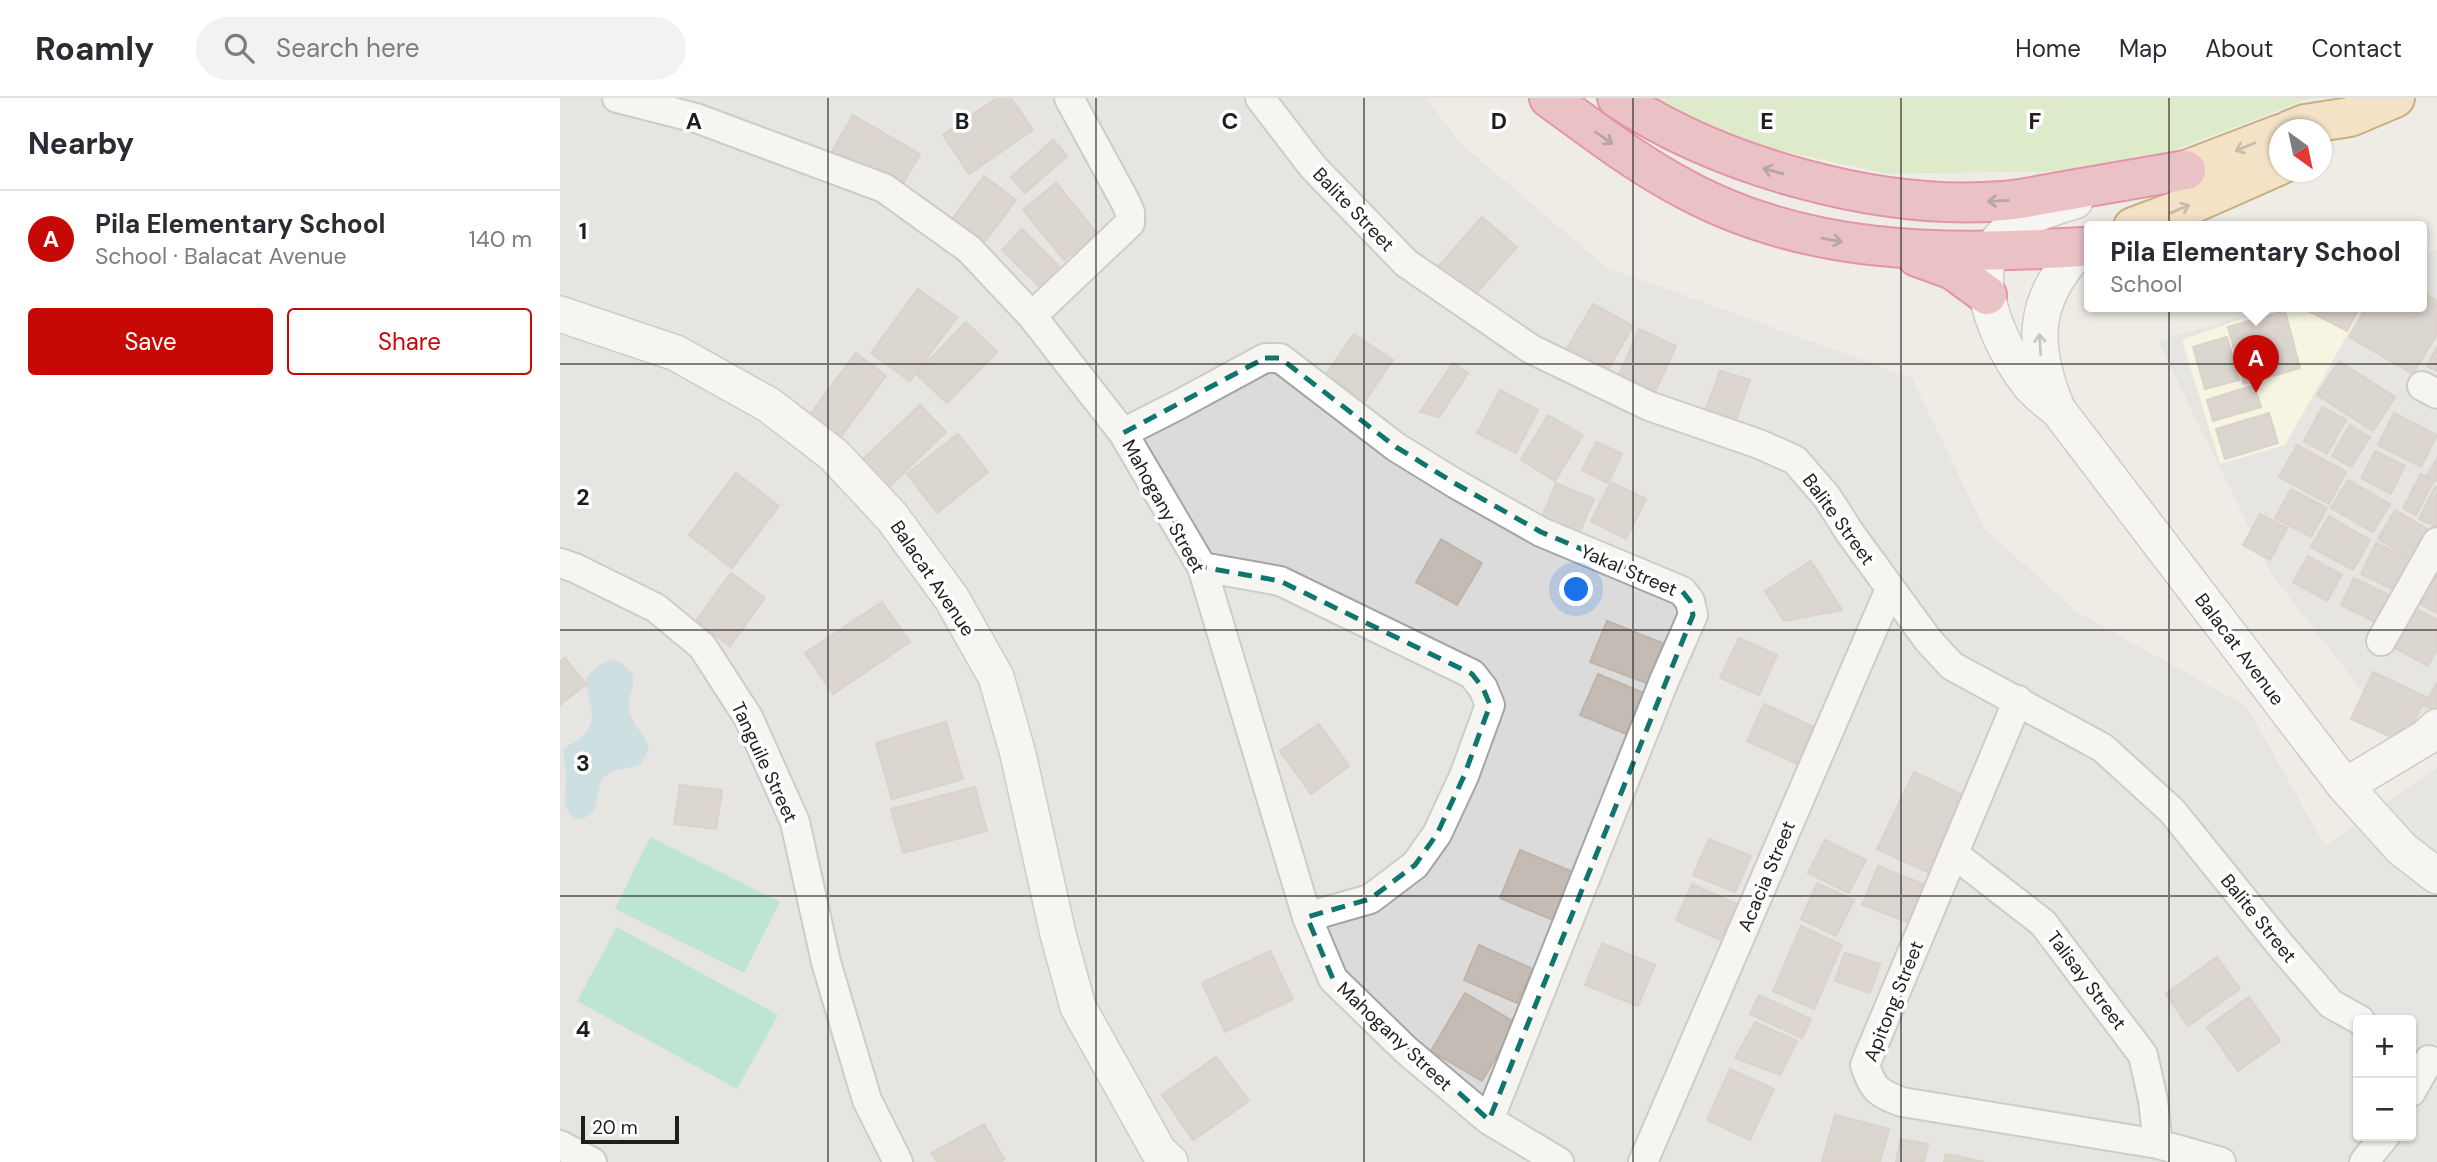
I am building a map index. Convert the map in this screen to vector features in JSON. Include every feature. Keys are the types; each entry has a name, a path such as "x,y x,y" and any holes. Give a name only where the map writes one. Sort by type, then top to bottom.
{"highway":[{"path":"1549,98 1672,182 1703,198 1784,229 1884,247 1991,252 2084,245"},
{"path":"1617,98 1685,137 1768,170 1861,192 1957,202 2003,201 2186,170"},
{"path":"1884,247 1953,270 1987,295"}],"main road":[{"path":"2332,120 2350,117 2395,98"},
{"path":"2332,134 2350,117"},
{"path":"2186,170 2269,138"},
{"path":"2149,221 2269,169"}],"street":[{"name":"Mahogany Street","path":"617,98 696,118 884,188 969,249 1032,316 1123,433 1202,567 1307,917 1334,979 1406,1050 1489,1120 1559,1162"},
{"path":"1032,316 1130,223 1130,212 1125,201 1069,98"},
{"name":"Balite Street","path":"1260,98 1313,167 1406,263 1520,342 1649,406 1759,444 1795,460 1827,496 1890,589 1928,640 1952,666 2103,748 2172,811 2281,947 2331,1004 2353,1016"},
{"path":"1991,252 2000,239 2031,216 2067,203 2186,170"},
{"name":"Balacat Avenue","path":"2058,410 2047,384 2042,358 2040,316 2061,268 2084,247"},
{"name":"Balacat Avenue","path":"1991,252 1986,282 1996,326 2030,385 2058,410 2345,786 2402,849 2437,876"},
{"name":"Balacat Avenue","path":"560,314 676,352 769,405 834,455 892,517 952,599 996,677 1018,754 1058,934 1078,1007 1158,1152 1170,1162"},
{"name":"Yakal Street","path":"1123,433 1265,358 1280,358 1396,447 1456,484 1541,532 1682,591 1690,601 1693,615 1489,1120"},
{"path":"2381,641 2437,542"},
{"name":"Tanguile Street","path":"560,563 656,608 702,646 748,717 795,822 826,962 863,1087 898,1162"},
{"path":"1202,567 1280,581 1472,674 1483,688 1490,705 1464,776 1437,834 1415,864 1370,899 1307,917"},
{"name":"Acacia Street","path":"1643,1162 1890,589"},
{"name":"Apitong Street","path":"2018,700 1865,1065 1871,1085 1883,1095 1902,1102 2158,1144 2221,1162"},
{"path":"2345,786 2425,738 2437,727"},
{"name":"Talisay Street","path":"1954,854 2043,923 2143,1055 2153,1100 2158,1144"},
{"path":"2416,1081 2426,1058"},
{"path":"2364,1162 2381,1141"},
{"path":"560,1145 592,1162"}],"highlighted area":[{"path":"1265,358 1280,358 1396,447 1456,484 1541,532 1682,591 1690,601 1693,615 1489,1120 1333,979 1307,917 1370,899 1415,865 1437,834 1464,776 1490,705 1483,688 1472,674 1280,581 1202,567 1123,433"}],"shaded area":[{"path":"560,98 1426,98 1460,143 1606,267 1912,378 1984,528 2077,612 2247,707 2325,846 2437,767 2437,1162 560,1162"},
{"path":"2437,249 2437,756 2374,706 2272,575 2158,341 2257,312 2427,312 2427,253"},
{"path":"2260,312 2360,312 2285,445 2220,464 2182,340"}],"green space":[{"path":"1649,98 2310,98 2169,152 2070,171 1889,174 1739,142"},
{"path":"650,837 780,902 744,973 615,909"},
{"path":"617,927 778,1015 737,1089 577,1001"}],"water":[{"path":"615,660 631,673 633,686 630,714 649,749 640,764 611,772 602,779 592,812 577,820 570,815 565,805 566,774 563,749 583,736 591,723 592,709 586,680 598,666"}],"building":[{"path":"997,98 1011,98 1033,130 969,174 943,135"},
{"path":"853,115 920,154 898,192 831,153"},
{"path":"1053,140 1067,156 1025,193 1011,177"},
{"path":"984,176 1016,200 984,243 952,219"},
{"path":"1056,183 1097,233 1064,260 1023,210"},
{"path":"1482,217 1517,247 1473,297 1438,267"},
{"path":"1022,229 1059,266 1039,286 1002,250"},
{"path":"918,289 957,317 910,381 871,353"},
{"path":"2427,295 2437,301 2437,334 2413,374 2349,337 2364,312 2427,312"},
{"path":"1593,304 1633,326 1604,377 1564,354"},
{"path":"2285,312 2300,368 2244,384 2228,327"},
{"path":"2310,312 2357,312 2347,331"},
{"path":"966,322 997,352 947,403 916,374"},
{"path":"1639,329 1676,346 1652,399 1616,382"},
{"path":"1354,334 1393,360 1365,401 1326,374"},
{"path":"2227,337 2239,380 2205,389 2193,347"},
{"path":"2437,347 2437,371 2427,366"},
{"path":"856,353 886,376 836,443 806,420"},
{"path":"2339,361 2395,397 2373,431 2317,395"},
{"path":"1453,363 1468,373 1439,417 1420,412"},
{"path":"1720,371 1750,380 1732,431 1702,420"},
{"path":"2254,385 2261,407 2213,421 2207,400"},
{"path":"1500,390 1538,410 1516,453 1477,433"},
{"path":"920,405 946,432 888,488 862,460"},
{"path":"2322,407 2346,420 2327,454 2304,441"},
{"path":"2269,413 2278,443 2225,459 2216,429"},
{"path":"2394,413 2437,435 2421,467 2378,445"},
{"path":"1548,415 1583,435 1555,481 1521,460"},
{"path":"2350,425 2370,437 2351,467 2332,456"},
{"path":"958,434 988,472 937,513 907,474"},
{"path":"1596,442 1622,454 1608,483 1582,470"},
{"path":"2297,445 2346,472 2329,504 2279,477"},
{"path":"2375,451 2405,466 2391,494 2361,478"},
{"path":"2437,458 2437,481 2427,476"},
{"path":"736,473 779,506 732,568 689,535"},
{"path":"2421,474 2434,480 2416,515 2403,508"},
{"path":"2348,480 2390,504 2373,532 2331,508"},
{"path":"1611,482 1646,499 1626,539 1591,521"},
{"path":"1556,483 1594,499 1577,538 1540,522"},
{"path":"2435,487 2437,488 2437,527 2419,519"},
{"path":"2291,489 2327,508 2311,537 2275,518"},
{"path":"2395,510 2437,535 2420,565 2378,539"},
{"path":"2260,514 2287,528 2270,560 2243,545"},
{"path":"2329,516 2370,540 2353,570 2311,547"},
{"path":"1441,539 1482,563 1457,605 1416,582"},
{"path":"2376,543 2418,564 2403,594 2361,574"},
{"path":"2308,556 2342,575 2327,601 2293,582"},
{"path":"1811,561 1842,610 1784,621 1765,591"},
{"path":"2427,571 2437,576 2437,613 2412,599"},
{"path":"731,573 765,598 730,646 696,621"},
{"path":"2354,578 2393,597 2379,624 2341,605"},
{"path":"882,602 910,642 833,694 805,653"},
{"path":"2407,604 2437,620 2437,649 2428,666 2386,643"},
{"path":"1607,621 1665,644 1649,684 1590,662"},
{"path":"1739,638 1777,655 1759,695 1720,678"},
{"path":"565,658 586,684 560,705 560,662"},
{"path":"2373,672 2426,697 2404,743 2351,719"},
{"path":"1598,674 1644,693 1626,734 1580,715"},
{"path":"2437,683 2437,712 2424,705"},
{"path":"1764,704 1814,727 1797,764 1747,741"},
{"path":"946,722 963,779 892,799 876,743"},
{"path":"1319,724 1349,766 1311,794 1280,751"},
{"path":"1914,772 1963,795 1927,872 1877,849"},
{"path":"680,785 722,790 716,829 674,824"},
{"path":"975,787 987,831 903,853 891,809"},
{"path":"1709,839 1751,856 1735,892 1693,875"},
{"path":"1825,840 1866,860 1849,893 1808,873"},
{"path":"1520,850 1573,872 1553,920 1500,898"},
{"path":"1878,866 1923,884 1908,922 1862,905"},
{"path":"1817,883 1854,900 1836,936 1801,919"},
{"path":"1692,884 1737,904 1720,940 1676,920"},
{"path":"1801,926 1842,945 1814,1009 1773,991"},
{"path":"1602,943 1655,965 1638,1006 1585,985"},
{"path":"1479,945 1533,969 1517,1003 1464,980"},
{"path":"1270,951 1293,999 1225,1032 1202,983"},
{"path":"1845,953 1880,964 1870,993 1835,981"},
{"path":"2217,957 2240,989 2188,1026 2166,994"},
{"path":"1465,993 1516,1023 1482,1081 1431,1051"},
{"path":"1759,995 1811,1019 1802,1038 1750,1014"},
{"path":"2249,997 2280,1041 2238,1071 2207,1027"},
{"path":"1755,1022 1797,1041 1780,1075 1735,1058"},
{"path":"1216,1057 1249,1101 1193,1140 1162,1095"},
{"path":"1730,1069 1774,1089 1750,1140 1707,1120"},
{"path":"1835,1115 1889,1129 1880,1162 1822,1162"},
{"path":"984,1124 1004,1159 1000,1162 937,1162 932,1153"},
{"path":"1901,1139 1928,1144 1924,1162 1896,1162"},
{"path":"1946,1154 1984,1162 1944,1162"}],"place":[{"name":"Pila Elementary School","path":"2256,393"}]}
